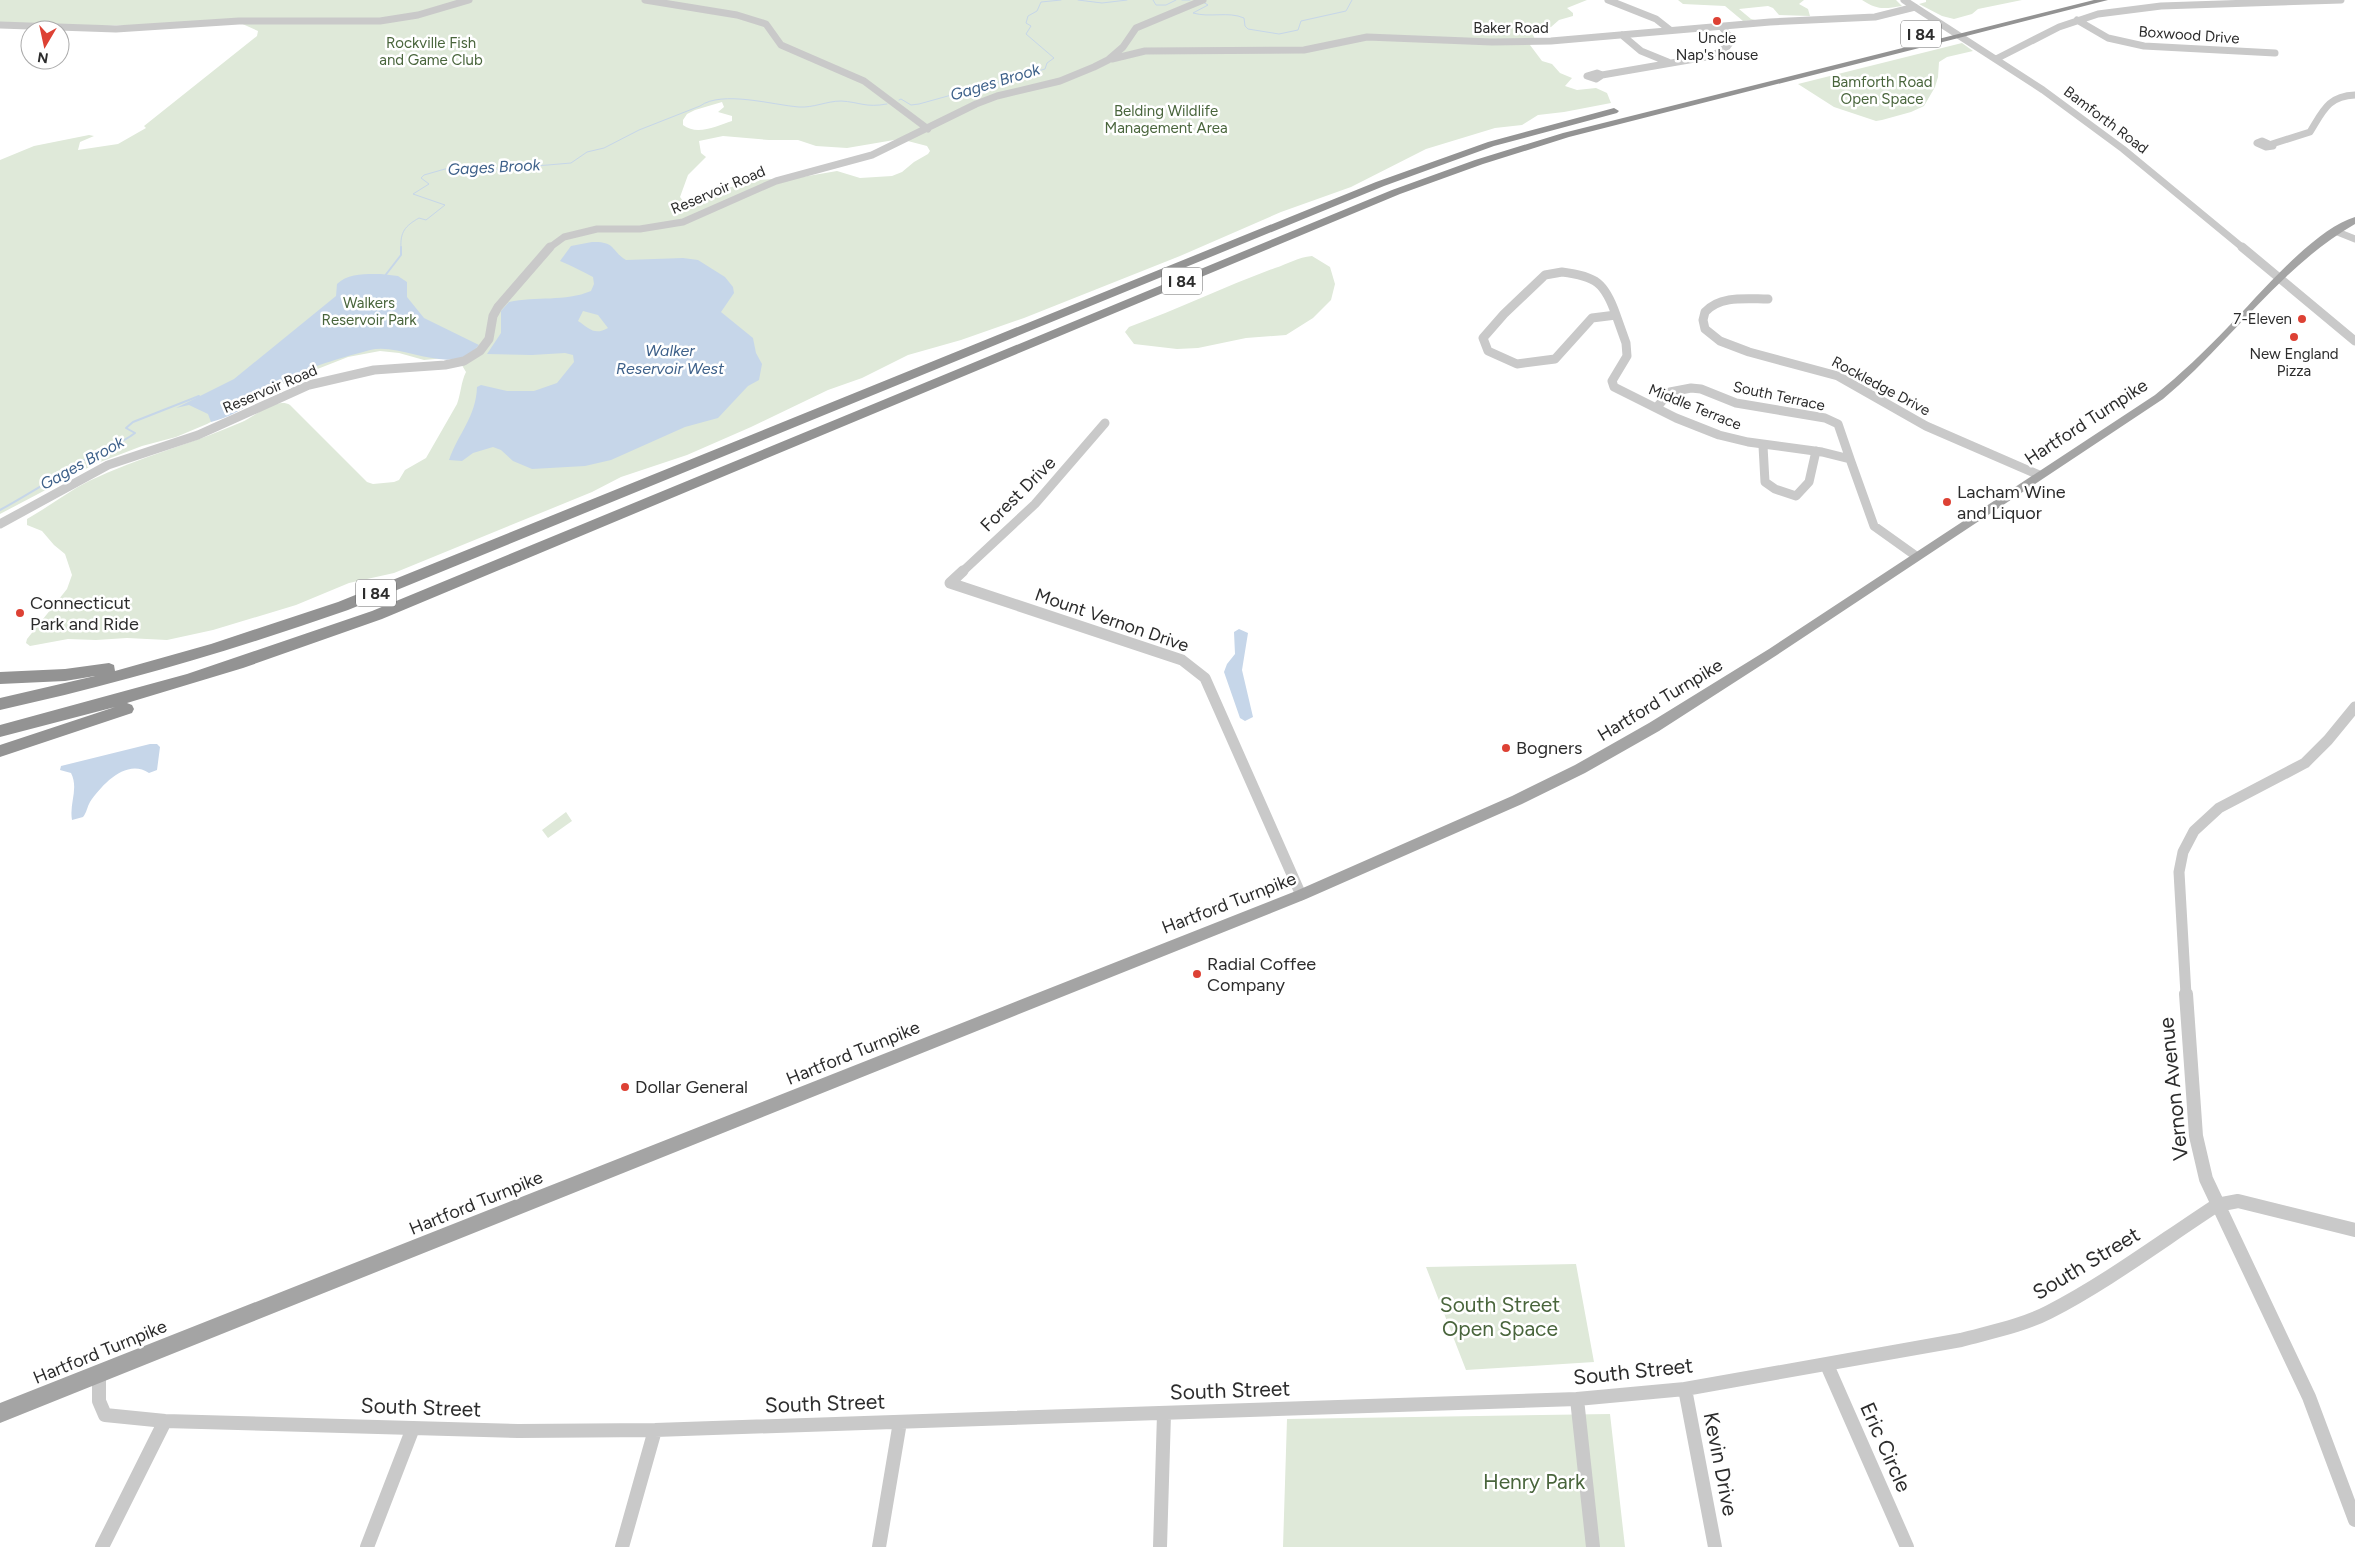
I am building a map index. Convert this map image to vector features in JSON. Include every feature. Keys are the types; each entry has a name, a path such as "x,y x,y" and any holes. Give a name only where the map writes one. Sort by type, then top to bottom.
{"highway":[{"name":"I 84","path":"0,731 153,691 288,648 442,588 1451,171 1584,130 2104,0"},
{"name":"I 84","path":"1935,31 1962,24"},
{"name":"I 84","path":"0,704 94,682 211,649 300,621 413,579 1435,163 1566,123 1781,70"},
{"path":"0,752 243,669 288,648"},
{"path":"0,678 95,671 186,651 211,649"}],"main road":[{"name":"Hartford Turnpike","path":"0,1413 1301,896 1426,842 1580,769 1712,692 2039,475 2134,415 2184,378 2278,279 2318,242 2355,220"}],"street":[{"path":"0,25 116,29 239,21 380,21 418,15 469,0"},
{"path":"645,0 721,12 757,20 766,24 781,45 864,81 928,129"},
{"name":"Reservoir Road","path":"0,524 108,465 198,435 309,385 374,370 445,365 470,358 480,351 489,340 498,307 543,254 564,237 597,229 640,229 682,222 776,181 872,155 896,145 976,104 1005,94 1060,81 1108,60 1123,47 1136,28 1203,0"},
{"path":"1608,0 1656,19 1670,30"},
{"name":"Bamforth Road","path":"1904,0 2044,90 2124,149 2278,279"},
{"path":"1996,59 2077,20 2098,14 2154,7 2341,0"},
{"name":"Baker Road","path":"1108,60 1145,51 1304,50 1367,37 1522,42 1721,26 1874,17 1915,7"},
{"name":"Boxwood Drive","path":"2077,20 2108,38 2144,46 2275,53"},
{"path":"1602,75 1710,56 1728,47 1732,40 1721,26"},
{"path":"1622,35 1641,51 1668,62"},
{"path":"2272,144 2310,132 2327,104 2333,99 2337,96 2355,95"},
{"path":"2335,231 2355,239"},
{"path":"1562,272 1579,273 1596,280 1609,293 1616,315 1592,318 1555,359 1534,363 1516,364 1499,357 1488,351 1483,338 1504,314 1545,275 1562,272"},
{"path":"2278,279 2355,341"},
{"name":"Rockledge Drive","path":"1768,298 1718,302 1707,307 1702,315 1703,326 1712,337 1731,345 1828,372 1851,382 1915,421 2039,475"},
{"name":"Middle Terrace","path":"1616,315 1626,343 1627,356 1612,381 1614,387 1621,392 1724,436 1763,446 1816,451 1850,458"},
{"name":"South Terrace","path":"1657,407 1670,392 1691,388 1701,389 1736,402 1825,418 1838,424 1874,526 1916,556"},
{"name":"Forest Drive","path":"950,584 1035,504 1105,423"},
{"path":"1763,446 1765,482 1775,489 1796,496 1804,491 1812,479 1816,451"},
{"name":"Mount Vernon Drive","path":"950,584 1182,660 1205,678 1301,896"},
{"name":"Vernon Avenue","path":"2355,706 2331,736 2299,767 2216,810 2198,826 2186,846 2179,872 2190,1068 2196,1136 2206,1179 2309,1397 2355,1520"},
{"name":"South Street","path":"99,1373 99,1401 105,1415 165,1421 518,1431 655,1430 1577,1399 1685,1389 1961,1340 2002,1329 2048,1313 2217,1205 2238,1201 2355,1230"},
{"name":"Eric Circle","path":"1826,1365 1907,1547"},
{"name":"Kevin Drive","path":"1685,1389 1715,1547"},
{"path":"1577,1399 1593,1547"},
{"path":"1160,1547 1164,1414"},
{"path":"102,1547 165,1421"},
{"path":"879,1547 900,1422"},
{"path":"367,1547 413,1428"},
{"path":"622,1547 655,1430"}],"green space":[{"path":"0,0 1587,0 1567,8 1573,13 1573,16 1559,20 1551,27 1535,30 1533,35 1535,39 1530,45 1542,61 1552,64 1560,73 1572,78 1565,86 1577,90 1596,88 1607,93 1611,103 1538,115 1522,125 1495,128 1426,149 1351,187 1281,212 1180,256 1024,318 961,340 908,355 862,378 828,390 687,455 621,477 592,492 394,573 349,583 296,605 213,630 167,640 127,638 68,639 30,646 26,643 27,639 67,589 72,575 65,554 42,531 27,525 27,519 69,492 108,472 223,430 279,403 290,405 367,482 373,484 394,482 399,480 405,470 426,458 457,404 466,372 457,357 424,360 399,353 380,351 348,357 292,379 207,424 176,437 142,446 95,464 0,514 0,160 34,146 89,135 94,136 80,142 78,150 118,144 146,128 144,126 257,36 258,31 238,22 99,26 70,25 70,20 20,20 20,24 0,23","holes":["722,102 724,107 718,112 732,116 732,121 701,130 694,130 683,125 683,120 687,114 695,110","723,136 769,140 798,140 816,146 847,148 900,139 927,146 930,151 902,172 892,176 860,178 837,171 802,177 757,180 683,201 680,197 688,175 706,157 701,153 699,141"]},
{"path":"1678,0 1804,0 1799,4 1808,9 1810,16 1779,15 1773,8 1768,6 1739,9 1755,20 1743,21 1725,6 1683,4"},
{"path":"1862,0 1896,0 1902,6 1881,8 1872,6"},
{"path":"1926,0 2022,0 1978,9 1972,14 1954,19 1942,16 1919,4 1926,2"},
{"name":"Bamforth Road Open Space","path":"1962,43 1973,51 1947,57 1939,62 1935,87 1924,106 1911,112 1882,120 1876,121 1834,107 1798,84"},
{"path":"1312,256 1330,267 1335,284 1331,300 1313,318 1286,335 1246,338 1198,348 1177,349 1134,344 1125,332 1129,327 1239,282 1298,259"},
{"path":"566,812 572,821 548,838 542,830"},
{"name":"South Street Open Space","path":"1576,1264 1594,1362 1466,1370 1426,1267"},
{"name":"Henry Park","path":"1610,1414 1625,1547 1283,1547 1287,1419"}],"water":[{"name":"Walker Reservoir West","path":"592,242 605,243 626,260 683,258 698,260 725,277 733,287 734,293 721,312 753,338 756,353 762,364 759,380 748,386 718,418 685,427 611,460 585,466 532,469 513,461 501,450 493,447 473,453 462,461 449,460 470,416 476,398 477,387 481,385 507,391 534,391 557,383 574,362 573,355 565,353 532,355 487,354 501,333 501,311 509,302 571,297 591,291 594,284 593,277 560,261 571,246","holes":["583,311 598,315 608,328 595,331 578,321"]},
{"path":"381,274 398,276 407,282 407,297 424,318 479,345 468,355 455,359 427,357 383,349 352,355 302,372 244,408 222,419 211,422 208,414 189,405 176,408 234,379 336,296 337,284 341,280 358,275"},
{"path":"1239,629 1248,633 1242,670 1253,717 1245,721 1240,718 1224,672 1227,664 1235,654 1234,632"},
{"path":"150,744 157,744 160,747 157,770 149,773 140,769 123,771 101,788 90,802 83,817 72,820 73,779 71,773 60,770 61,766"}],"waterway":[{"name":"Gages Brook","path":"899,100 901,99 911,105 919,104 1045,69 1047,63 1054,58 1026,34 1031,26 1026,23 1028,16 1037,11 1041,2 1061,0"},
{"path":"1078,0 1102,3 1127,0"},
{"path":"1153,0 1156,5 1166,5 1176,0"},
{"path":"1182,0 1190,0"},
{"path":"1203,2 1208,5 1193,13 1238,16 1244,18 1245,26 1248,29 1279,34 1298,30 1301,21 1346,11 1352,0"},
{"name":"Gages Brook","path":"384,277 401,255 401,238 404,230 419,218 426,220 445,205 413,194 429,184 421,178 424,175 445,169 489,170 571,163 587,152 604,148 639,130 710,101 721,99 748,100 799,107 841,101 868,105 887,104"},
{"name":"Gages Brook","path":"0,510 91,456 130,437 135,433 126,428 133,422 199,396"}],"place":[{"name":"Uncle Nap's house","path":"1717,21"},
{"name":"7-Eleven","path":"2302,319"},
{"name":"New England Pizza","path":"2294,337"},
{"name":"Lacham Wine and Liquor","path":"1947,502"},
{"name":"Connecticut Park and Ride","path":"20,613"},
{"name":"Bogners","path":"1506,748"},
{"name":"Radial Coffee Company","path":"1197,974"},
{"name":"Dollar General","path":"625,1087"}],"park label":[{"name":"Rockville Fish and Game Club","path":"431,52"},
{"name":"Belding Wildlife Management Area","path":"1166,120"},
{"name":"Walkers Reservoir Park","path":"369,312"}]}
